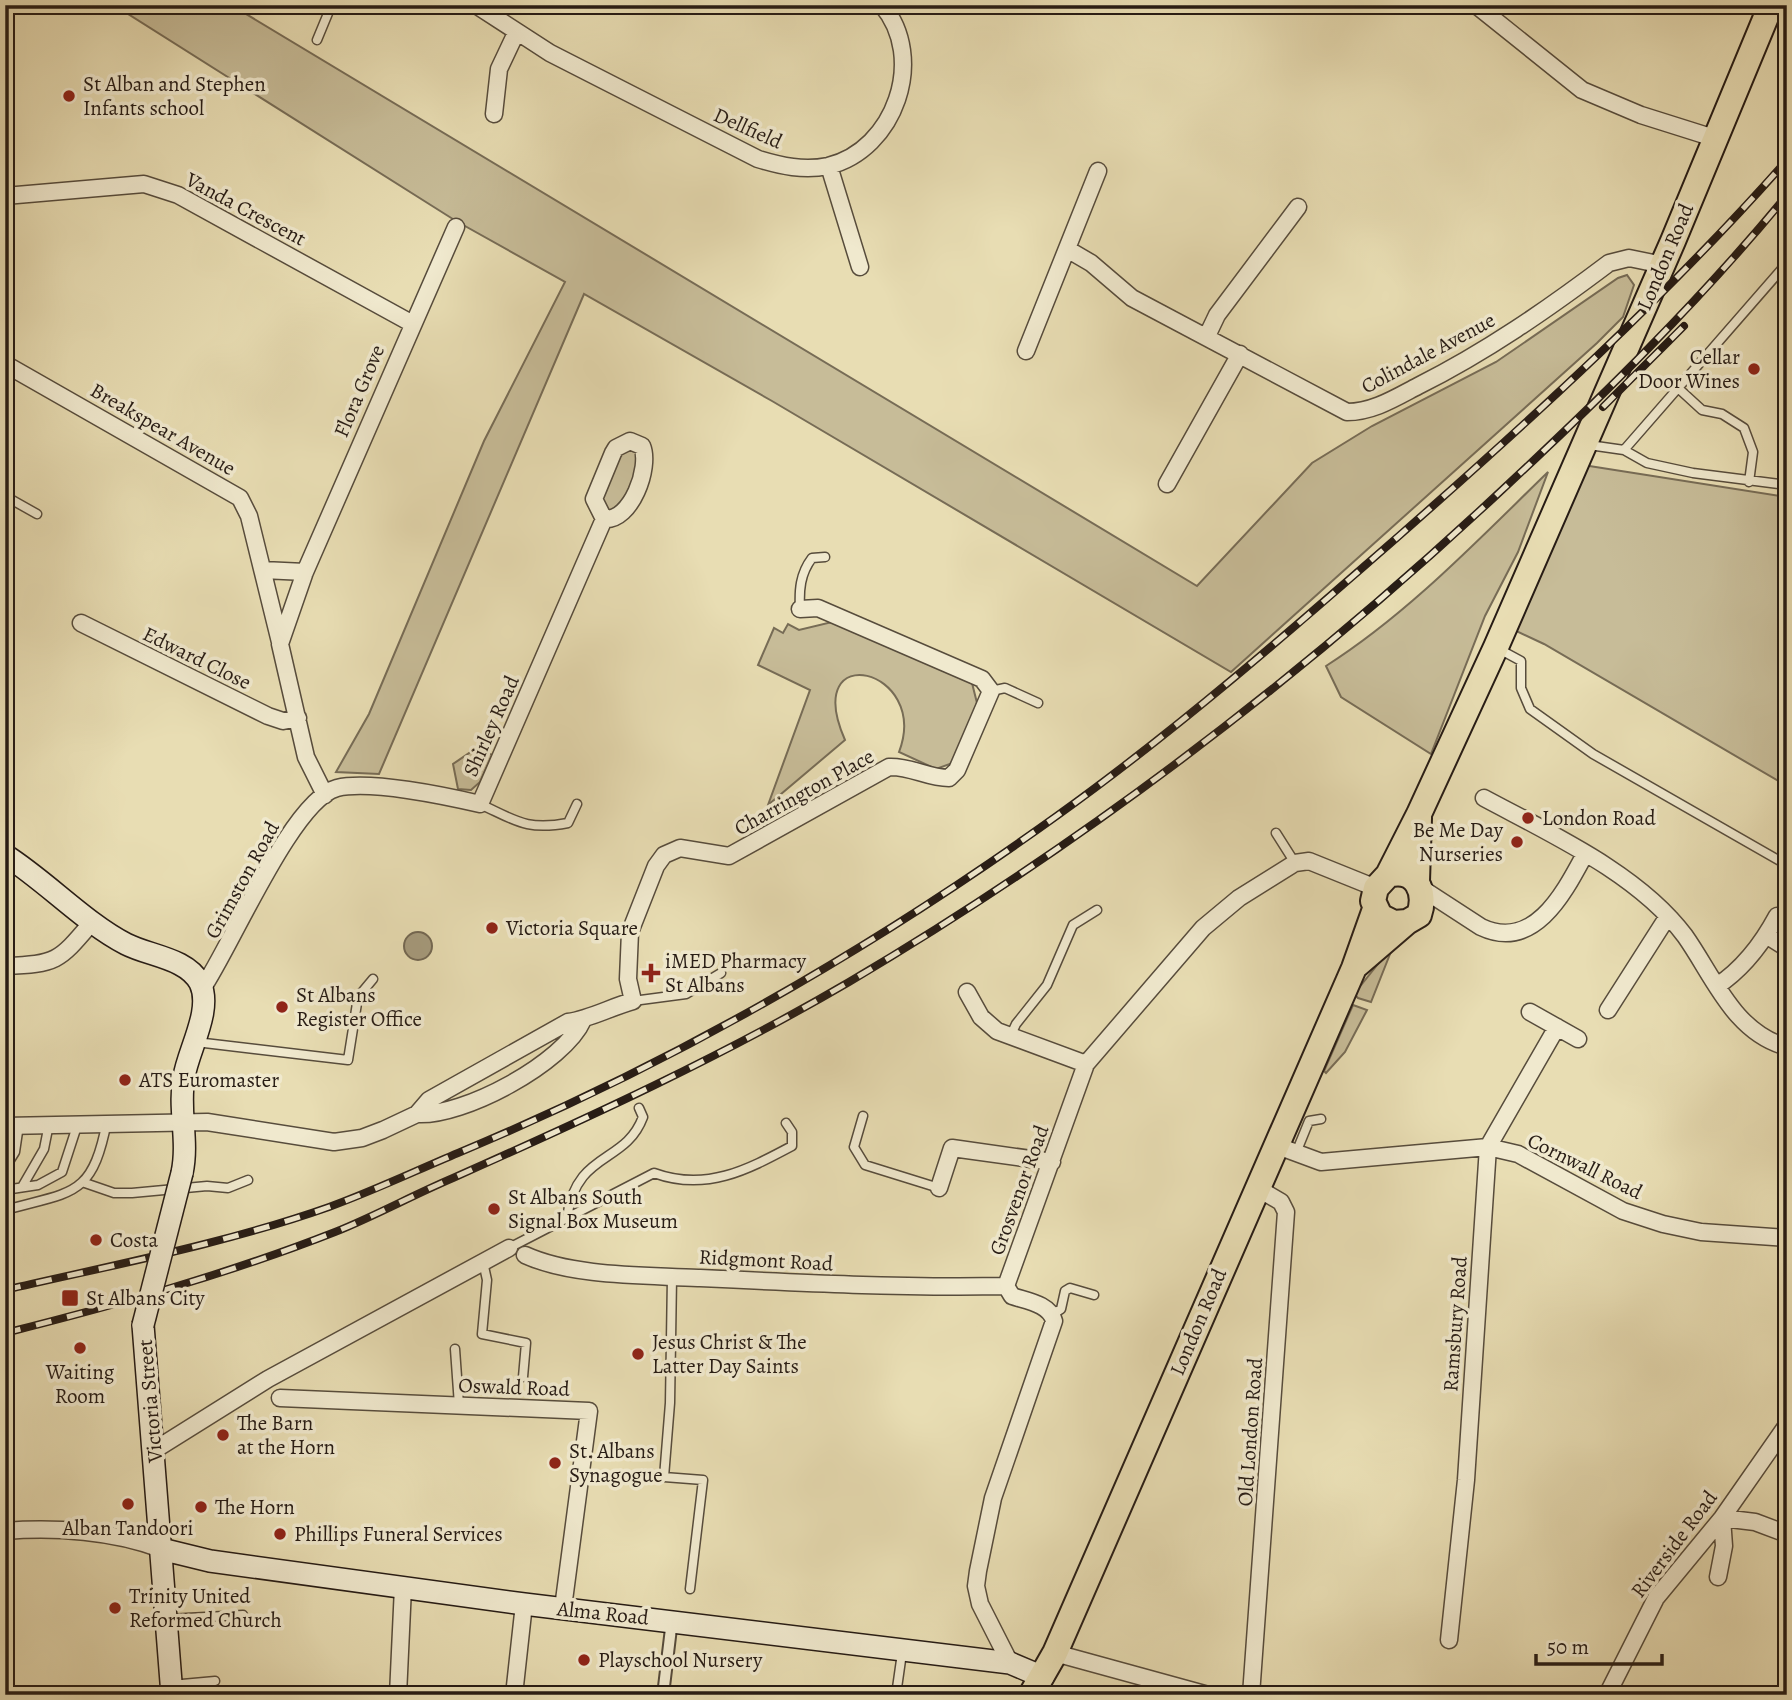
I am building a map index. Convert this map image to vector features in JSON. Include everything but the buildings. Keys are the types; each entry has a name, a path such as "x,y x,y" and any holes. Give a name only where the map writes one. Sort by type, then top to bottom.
{"main road":[{"name":"London Road","path":"1038,1689 1257,1188 1286,1149 1380,891 1496,648 1771,5"},
{"name":"London Road","path":"1354,968 1413,918 1423,897 1419,885 1419,814"},
{"path":"5,855 130,946 187,968 202,989"},
{"path":"1413,918 1386,920 1380,891 1403,874 1419,885"},
{"name":"Victoria Street","path":"172,1690 144,1325 182,1173 185,1154 184,1076 203,1006 202,989"},
{"name":"Alma Road","path":"161,1549 202,1560 524,1604 1010,1662 1038,1689"}],"street":[{"name":"Dellfield","path":"476,5 516,33 758,159 786,167 829,166 865,147 884,127 897,104 903,78 903,54 896,29 881,5"},
{"path":"1476,5 1582,90 1642,115 1714,138"},
{"path":"494,114 499,69 516,33"},
{"path":"829,166 860,267"},
{"path":"1026,351 1098,171"},
{"name":"Vanda Crescent","path":"5,196 144,184 158,188 178,195 411,323"},
{"path":"1207,336 1217,315 1298,207"},
{"name":"Flora Grove","path":"280,644 305,572 411,323 456,228"},
{"name":"Colindale Avenue","path":"1067,249 1091,263 1132,298 1207,336 1337,409 1362,412 1465,362 1609,263 1629,258 1662,265"},
{"path":"1167,484 1240,354"},
{"name":"Breakspear Avenue","path":"5,364 234,493 249,516 280,644"},
{"path":"630,442 642,446 647,463 627,510 618,517 604,519 594,499 613,453 616,448 630,442"},
{"name":"Shirley Road","path":"325,795 341,787 372,787 440,795 480,804 604,519"},
{"path":"263,570 305,572"},
{"path":"800,609 818,608 982,679 991,691"},
{"name":"Edward Close","path":"80,623 268,716 283,720 298,718"},
{"path":"280,644 306,757 325,795"},
{"name":"Charrington Place","path":"633,1001 628,979 630,932 656,866 664,855 681,848 729,856 889,767 907,766 934,778 948,778 957,770 991,691"},
{"name":"Grimston Road","path":"202,989 219,965 280,849 299,822 325,795"},
{"path":"1484,798 1585,854 1668,916 1745,1025 1769,1041 1787,1047"},
{"path":"1419,885 1461,917 1491,931 1514,933 1528,928 1552,909 1585,854"},
{"path":"1295,863 1309,861 1380,891"},
{"name":"Grosvenor Road","path":"1053,1314 1043,1306 1012,1296 1006,1286 1086,1064 1203,928 1240,898 1295,863"},
{"path":"1608,1010 1668,916"},
{"path":"1717,986 1746,962 1777,916"},
{"path":"1413,918 1461,917"},
{"path":"5,966 52,963 68,951 93,921"},
{"path":"1766,935 1785,947"},
{"path":"967,992 987,1024 1010,1037 1086,1064"},
{"path":"12,1125 183,1121 207,1122 334,1142 362,1138 417,1114 438,1094 568,1022 583,1020 633,1001"},
{"path":"1530,1012 1577,1039"},
{"path":"417,1114 435,1115 490,1094 522,1076 577,1033 583,1020"},
{"name":"Ramsbury Road","path":"1449,1640 1466,1480 1488,1147 1557,1027"},
{"path":"1286,1149 1321,1162 1488,1147"},
{"name":"Cornwall Road","path":"1488,1147 1517,1154 1623,1211 1663,1224 1701,1232 1787,1238"},
{"path":"939,1188 952,1148 1052,1161"},
{"name":"Old London Road","path":"1251,1695 1286,1212 1281,1202 1257,1188"},
{"path":"153,1451 268,1379 509,1248"},
{"name":"Ridgmont Road","path":"525,1255 583,1269 673,1277 897,1288 1006,1286"},
{"path":"1010,1662 980,1604 976,1586 986,1523 1053,1329 1053,1314"},
{"name":"Oswald Road","path":"280,1398 589,1411 563,1608"},
{"name":"Riverside Road","path":"1607,1695 1656,1598 1722,1518 1787,1425"},
{"path":"1718,1577 1724,1546 1722,1518 1755,1522 1787,1534"},
{"path":"5,1531 117,1536 161,1549"},
{"path":"398,1695 403,1587"},
{"path":"514,1695 524,1604"},
{"path":"663,1695 672,1620"},
{"path":"1055,1653 1208,1695"}],"lane":[{"path":"317,40 329,11 326,5"},
{"path":"1624,450 1787,263"},
{"path":"1678,388 1702,410 1722,414 1744,428 1753,452 1749,482"},
{"path":"1583,444 1624,450 1647,463 1749,482 1787,485"},
{"path":"5,496 37,514"},
{"path":"800,609 799,587 807,565 812,558 825,557"},
{"path":"1496,648 1521,661 1521,688 1530,709 1593,754 1787,865"},
{"path":"991,691 1004,688 1038,703"},
{"path":"480,804 514,823 548,826 568,823 577,804"},
{"path":"1276,833 1295,863"},
{"path":"1010,1037 1016,1024 1047,985 1073,925 1097,910"},
{"path":"633,1001 686,994 721,974"},
{"path":"193,1042 348,1060 358,997 373,979"},
{"path":"567,1217 570,1197 586,1170 638,1131 643,1117 639,1108"},
{"path":"863,1116 854,1147 865,1165 939,1188"},
{"path":"1286,1149 1309,1121 1321,1119"},
{"path":"5,1210 69,1192 85,1184 99,1158 107,1122"},
{"path":"5,1190 53,1179 62,1172 78,1123"},
{"path":"509,1248 654,1173 674,1180 738,1174 792,1146 792,1132 786,1123"},
{"path":"22,1187 44,1149 50,1124"},
{"path":"5,1168 15,1152 12,1125"},
{"path":"85,1184 114,1193 132,1193 207,1186 228,1188 248,1180"},
{"path":"483,1262 487,1280 482,1334 526,1343 523,1377"},
{"path":"673,1277 670,1403 664,1477 703,1480 690,1589"},
{"path":"1053,1314 1061,1309 1065,1292 1070,1288 1094,1296"},
{"path":"456,1349 460,1406"},
{"path":"165,1619 243,1615"},
{"path":"896,1695 902,1650"},
{"path":"172,1690 215,1681"}],"shaded area":[{"path":"109,5 231,5 1197,586 1312,463 1372,426 1496,362 1618,278 1627,275 1634,285 1623,317 1597,343 1231,672 772,401 584,294 379,774 336,772 369,714 484,441 565,282 456,221 120,9"},
{"path":"628,450 636,452 640,463 621,507 609,512 600,502 617,456"},
{"path":"1583,465 1787,497 1787,786 1544,644 1512,629"},
{"path":"1548,472 1518,552 1485,616 1431,754 1341,697 1326,666 1386,623 1414,599"},
{"path":"832,622 972,683 977,703 957,755 950,764 936,769 899,752 904,723 898,700 884,684 867,676 851,676 839,687 836,707 845,740 768,805 810,690 758,665 774,628 783,633 788,624 799,630"},
{"path":"478,747 492,755 480,782 471,790 458,789 453,764"},
{"path":"418,932 428,936 432,946 428,956 418,960 408,956 404,946 408,936"},
{"path":"1394,944 1371,1002 1358,998 1354,994"},
{"path":"1353,1005 1367,1010 1345,1052 1326,1073 1324,1071"}],"railway":[{"path":"5,1290 209,1243 289,1220 362,1194 616,1082 768,1001 915,912 987,865 1103,782 1190,714 1317,608 1500,446 1599,354 1695,259 1787,160"},
{"path":"5,1333 213,1275 350,1226 703,1061 849,982 936,929 1022,873 1189,754 1349,626 1502,490 1613,384 1720,273 1787,195"},
{"path":"1603,407 1684,326"}],"place":[{"name":"St Alban and Stephen Infants school","path":"69,96"},
{"name":"Cellar Door Wines","path":"1754,369"},
{"name":"London Road","path":"1528,818"},
{"name":"Be Me Day Nurseries","path":"1517,842"},
{"name":"Victoria Square","path":"492,928"},
{"name":"iMED Pharmacy St Albans","path":"651,973"},
{"name":"St Albans Register Office","path":"282,1007"},
{"name":"ATS Euromaster","path":"125,1080"},
{"name":"St Albans South Signal Box Museum","path":"494,1209"},
{"name":"Costa","path":"96,1240"},
{"name":"St Albans City","path":"70,1298"},
{"name":"Waiting Room","path":"80,1348"},
{"name":"Jesus Christ & The Latter Day Saints","path":"638,1354"},
{"name":"The Barn at the Horn","path":"223,1435"},
{"name":"St. Albans Synagogue","path":"555,1463"},
{"name":"Alban Tandoori","path":"128,1504"},
{"name":"The Horn","path":"201,1507"},
{"name":"Phillips Funeral Services","path":"280,1534"},
{"name":"Trinity United Reformed Church","path":"115,1608"},
{"name":"Playschool Nursery","path":"584,1660"}]}
